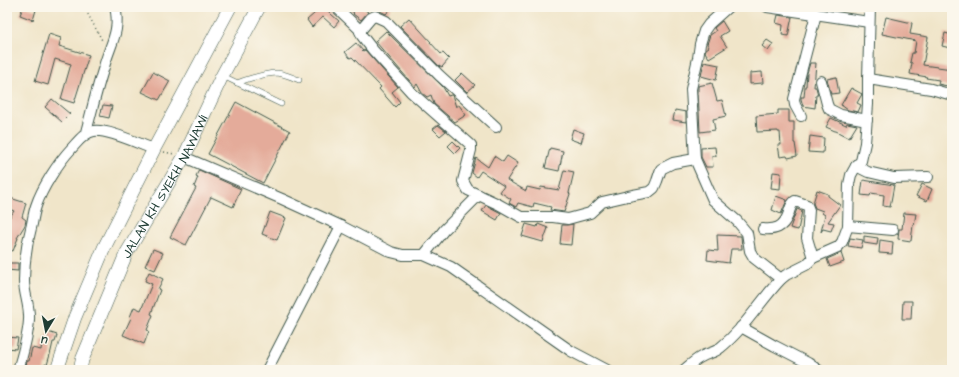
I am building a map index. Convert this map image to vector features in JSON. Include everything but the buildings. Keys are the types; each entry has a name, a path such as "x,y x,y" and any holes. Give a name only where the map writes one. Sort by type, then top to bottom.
{"main road":[{"name":"JALAN KH SYEKH NAWAWI","path":"57,370 75,317 104,248 154,149 230,7"},
{"name":"JALAN KH SYEKH NAWAWI","path":"80,370 82,360 126,254 184,157 222,76 259,7"}],"street":[{"path":"18,370 27,338 29,320 24,281 26,250 36,205 47,182 63,158 86,132 104,65 116,32 117,15 115,7"},
{"path":"336,7 359,29 362,36 373,50 411,92 471,145 463,181 468,190 521,217 553,217 568,219 590,213 602,202 649,192 654,188 661,169 673,163 695,159"},
{"path":"728,7 704,31 700,44 691,89 695,159 713,200 737,222 746,233 750,251 754,258 781,279"},
{"path":"767,7 870,22"},
{"path":"684,370 701,356 719,349 741,327 781,279 806,265 813,258 838,247 842,242 848,226 849,184 851,175 861,161 865,143 868,104 870,7"},
{"path":"801,116 795,105 794,99 816,14"},
{"path":"360,31 370,18 375,16 386,21 439,75 496,127"},
{"path":"868,79 931,89 952,95"},
{"path":"821,81 829,109 841,115 867,120"},
{"path":"86,132 100,131 118,135 154,149"},
{"path":"184,157 341,226 391,252 424,255 451,267 571,351 607,370"},
{"path":"856,166 868,172 894,178 928,177"},
{"path":"424,255 444,230 479,195"},
{"path":"763,229 772,230 779,227 788,216 790,208 795,201 807,206 809,210 807,238 813,258"},
{"path":"267,370 341,226"},
{"path":"848,226 893,230"},
{"path":"741,327 808,363 818,370"}],"lane":[{"path":"237,83 248,79 277,73 298,80"},
{"path":"222,76 281,104"}],"path":[{"path":"84,7 109,53"},
{"path":"154,149 184,157"}]}
